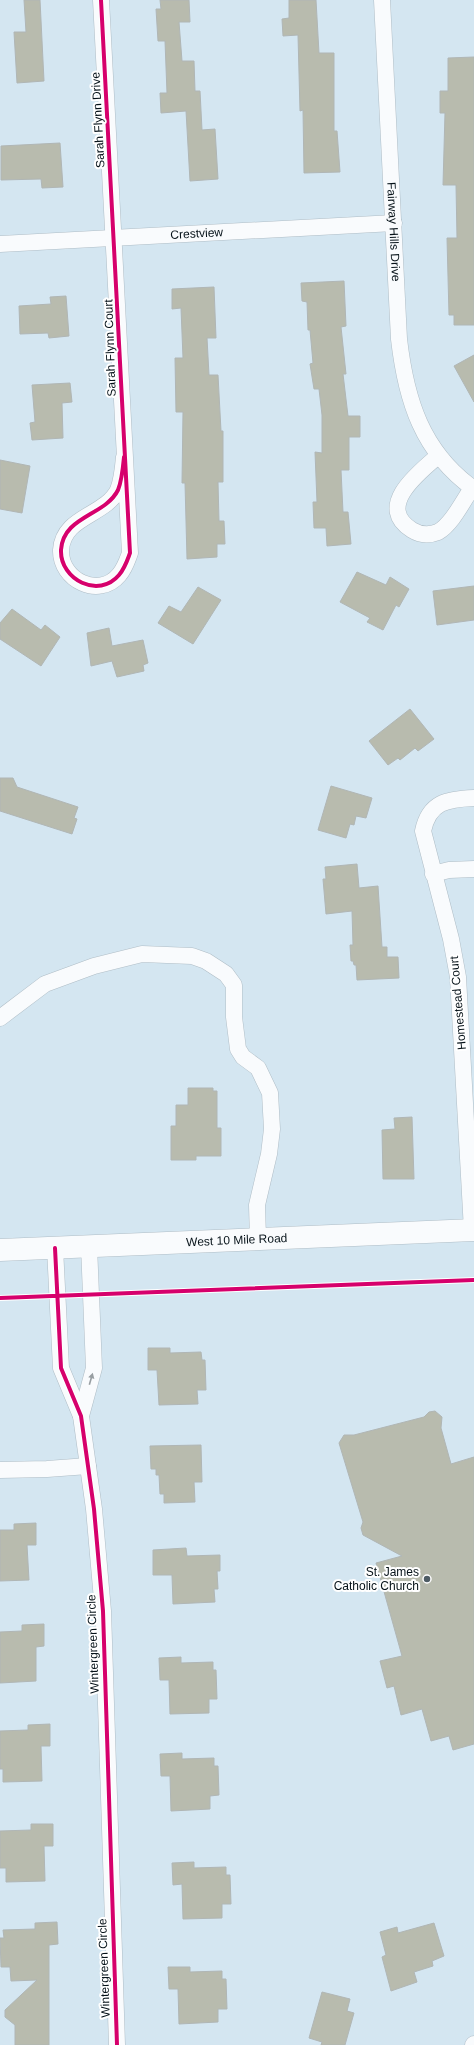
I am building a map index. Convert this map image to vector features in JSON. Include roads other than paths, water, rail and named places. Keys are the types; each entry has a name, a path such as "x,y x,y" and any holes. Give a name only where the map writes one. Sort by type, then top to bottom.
{"main road":[{"name":"West 10 Mile Road","path":"0,1250 473,1230"}],"street":[{"name":"Sarah Flynn Drive","path":"101,0 115,238"},
{"name":"Fairway Hills Drive","path":"382,0 399,339 402,371 410,401 419,424 438,456 454,474 473,489 449,521 439,531 426,535 413,531 402,523 398,516 398,504 404,488 438,456"},
{"name":"Crestview","path":"0,244 394,223"},
{"name":"Sarah Flynn Court","path":"115,238 124,457 130,553 126,565 119,576 109,583 94,586 80,583 70,575 64,564 61,550 72,525 104,506 117,490 124,457"},
{"name":"Homestead Court","path":"473,1230 459,992 452,945 423,831 428,816 438,805 448,800 474,798"},
{"path":"433,874 449,870 474,869"},
{"path":"0,1018 45,984 94,966 142,954 192,956 206,961 226,974 234,985 234,1017 238,1049 243,1057 258,1068 270,1093 272,1129 269,1154 257,1205 258,1239"},
{"name":"Wintergreen Circle","path":"81,1416 94,1368 89,1246"},
{"name":"Wintergreen Circle","path":"55,1248 61,1368 81,1416 94,1508 103,1611 117,2045"},
{"path":"0,1470 88,1466"}],"place":[{"name":"St. James Catholic Church","path":"427,1579"}]}
